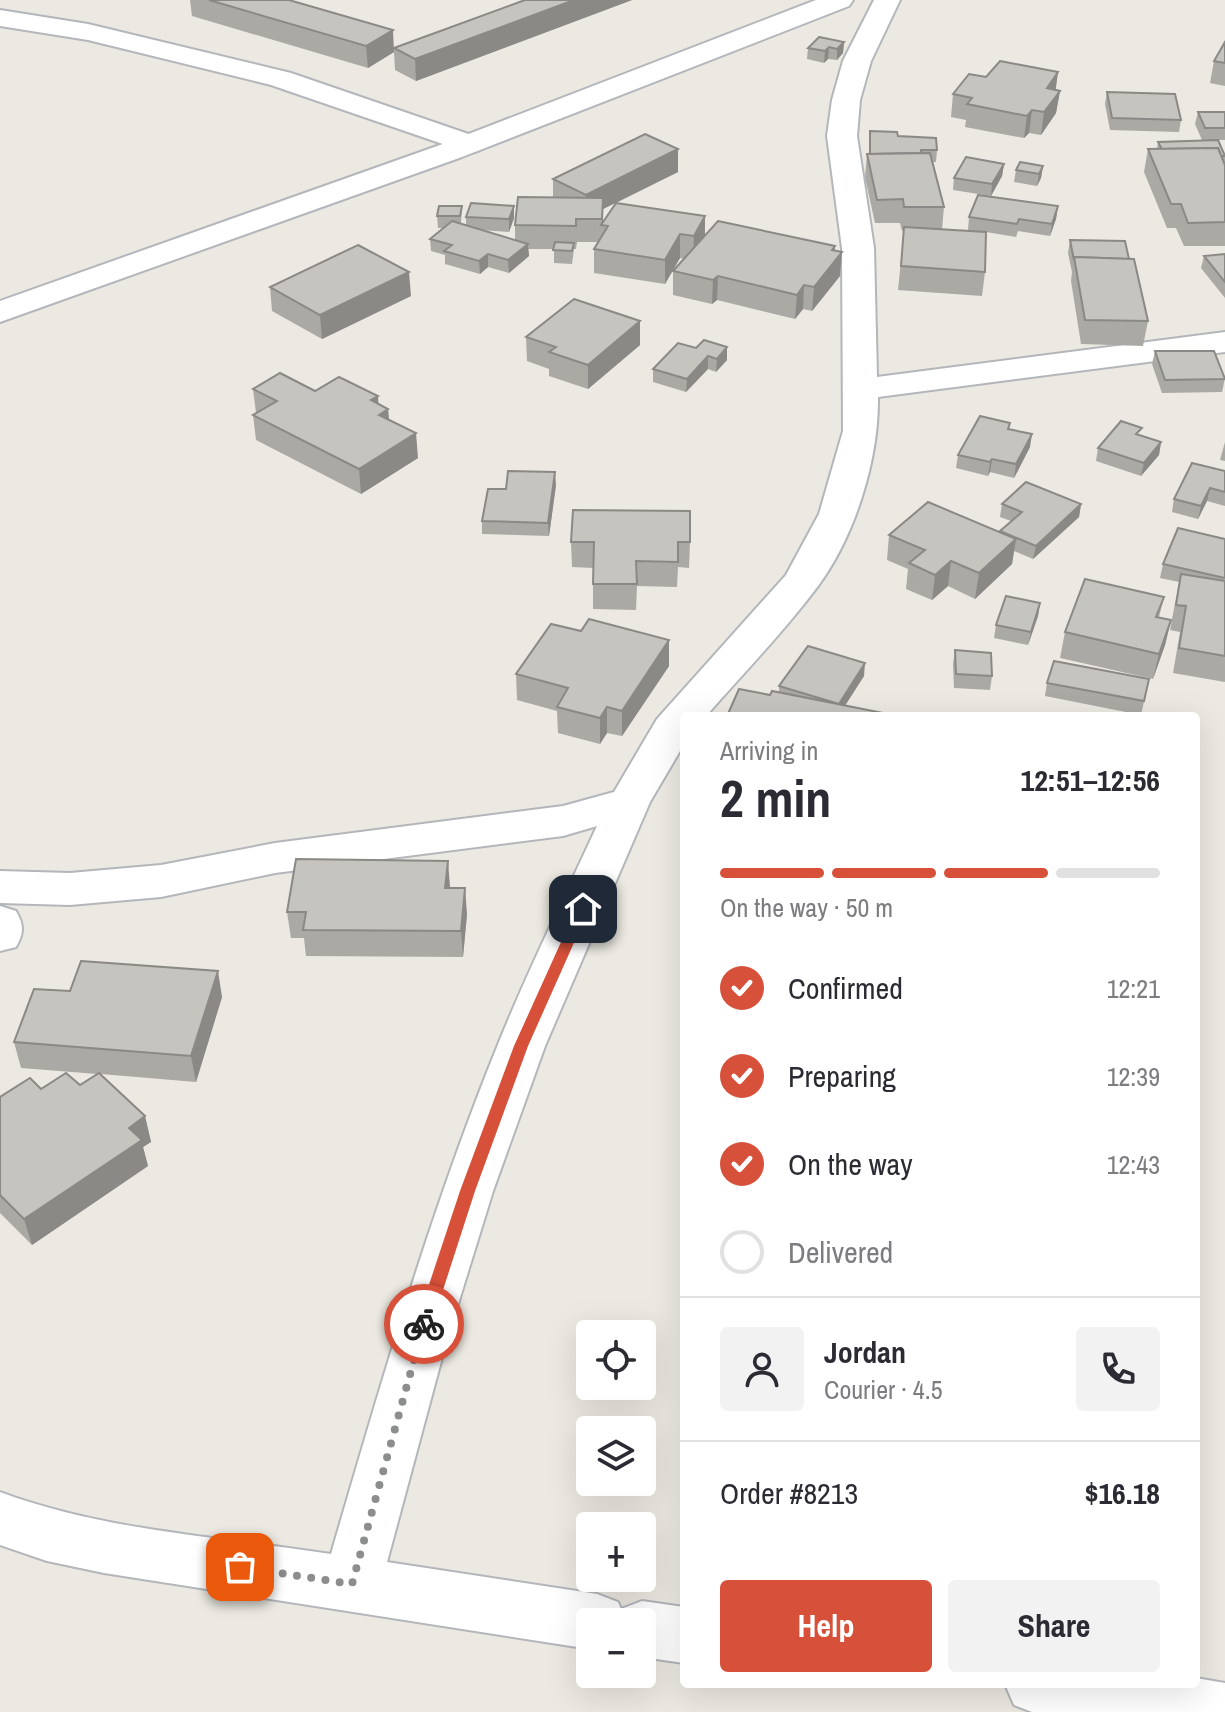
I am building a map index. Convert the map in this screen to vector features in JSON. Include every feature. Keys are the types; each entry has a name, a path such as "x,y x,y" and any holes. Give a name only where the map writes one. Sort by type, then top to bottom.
{"street":[{"path":"0,312 469,144 840,0"},
{"path":"687,712 803,580 838,514 853,467 861,431 858,248 842,136 846,100 857,61 887,0"},
{"path":"0,18 88,32 281,79 469,144"},
{"path":"859,390 939,377 1225,342"},
{"path":"352,1584 423,1328 468,1191 521,1046 629,802 680,720"},
{"path":"0,887 70,889 161,881 275,858 563,821 629,802"},
{"path":"0,922 0,935"},
{"path":"0,1518 14,1525 81,1541 576,1619"},
{"path":"656,1631 680,1634"},
{"path":"1062,1688 1224,1712"}],"building":[{"path":"209,0 289,0 393,30 366,46"},
{"path":"525,0 574,0 415,59 394,48"},
{"path":"819,37 844,42 837,49 829,47 825,51 808,48"},
{"path":"1225,42 1225,63 1214,61"},
{"path":"1000,61 1058,72 1047,88 1060,91 1044,112 1032,110 1027,116 967,104 972,98 953,94 969,74 986,77"},
{"path":"1107,92 1175,94 1181,120 1112,118"},
{"path":"1198,112 1225,112 1225,128 1205,128"},
{"path":"870,131 936,138 937,150 870,154"},
{"path":"645,134 678,149 586,195 553,179"},
{"path":"1218,140 1225,156 1221,156 1218,148 1162,149 1158,142"},
{"path":"1218,148 1225,165 1225,222 1188,223 1181,204 1171,204 1148,149"},
{"path":"930,153 944,207 904,207 903,199 877,200 867,154"},
{"path":"966,157 1004,164 992,184 954,178"},
{"path":"1020,162 1043,166 1039,174 1016,170"},
{"path":"978,195 1058,206 1052,224 1019,219 1017,224 969,217"},
{"path":"518,197 603,198 602,219 576,219 576,226 515,225"},
{"path":"471,203 514,206 509,219 466,217"},
{"path":"616,203 705,216 694,236 680,234 665,260 594,249 608,226 601,225"},
{"path":"439,206 462,206 460,216 437,216"},
{"path":"452,221 528,244 508,260 488,254 479,261 444,251 452,245 430,239"},
{"path":"718,221 835,246 832,250 842,252 814,287 804,285 797,295 718,276 713,280 673,271"},
{"path":"904,227 986,232 985,272 901,266"},
{"path":"1070,240 1125,241 1129,259 1074,257 1074,260"},
{"path":"555,242 574,243 572,251 553,250"},
{"path":"358,245 409,272 320,315 270,287"},
{"path":"1225,254 1225,282 1204,256"},
{"path":"1074,257 1134,259 1148,321 1085,320"},
{"path":"574,299 640,321 588,365 549,352 556,347 526,337"},
{"path":"704,340 727,347 717,359 708,356 687,379 653,369 678,343 696,348"},
{"path":"1155,351 1214,351 1225,379 1165,380"},
{"path":"280,373 315,391 339,377 378,396 371,400 388,409 379,415 416,433 359,469 253,415 277,401 253,389"},
{"path":"980,416 1010,423 1008,429 1032,434 1016,464 958,455"},
{"path":"1121,421 1142,428 1136,434 1161,442 1144,463 1098,448"},
{"path":"1192,463 1225,471 1225,492 1210,488 1201,506 1174,499"},
{"path":"508,471 555,472 548,523 482,521 488,489 506,489"},
{"path":"1026,482 1081,504 1036,546 1000,531 1022,512 1002,504"},
{"path":"928,502 1016,539 979,573 951,561 935,575 909,563 925,550 889,535"},
{"path":"573,510 690,511 690,542 678,542 678,562 636,561 637,584 593,584 594,542 571,542"},
{"path":"1178,528 1225,539 1225,578 1163,564"},
{"path":"1181,574 1225,581 1225,656 1179,648 1186,606 1176,605"},
{"path":"1085,579 1164,597 1156,617 1171,620 1159,654 1065,632"},
{"path":"1006,596 1040,603 1031,632 996,625"},
{"path":"589,619 669,640 622,711 607,707 600,718 557,707 568,688 516,674 551,624 581,631"},
{"path":"808,646 865,663 839,704 779,686"},
{"path":"955,650 991,653 992,676 956,674"},
{"path":"1054,661 1149,679 1144,701 1047,683"},
{"path":"739,689 770,695 772,691 878,712 729,712"},
{"path":"296,859 448,861 445,888 465,888 461,931 303,930 306,912 287,912"},
{"path":"81,961 218,971 191,1056 14,1042 34,989 70,991"},
{"path":"66,1073 80,1085 99,1073 145,1116 129,1128 142,1140 24,1219 0,1195 0,1097 30,1078 41,1089"}],"way so far":[{"path":"240,1567 352,1584 424,1324"}],"route":[{"path":"424,1324 521,1046 583,909"}]}
